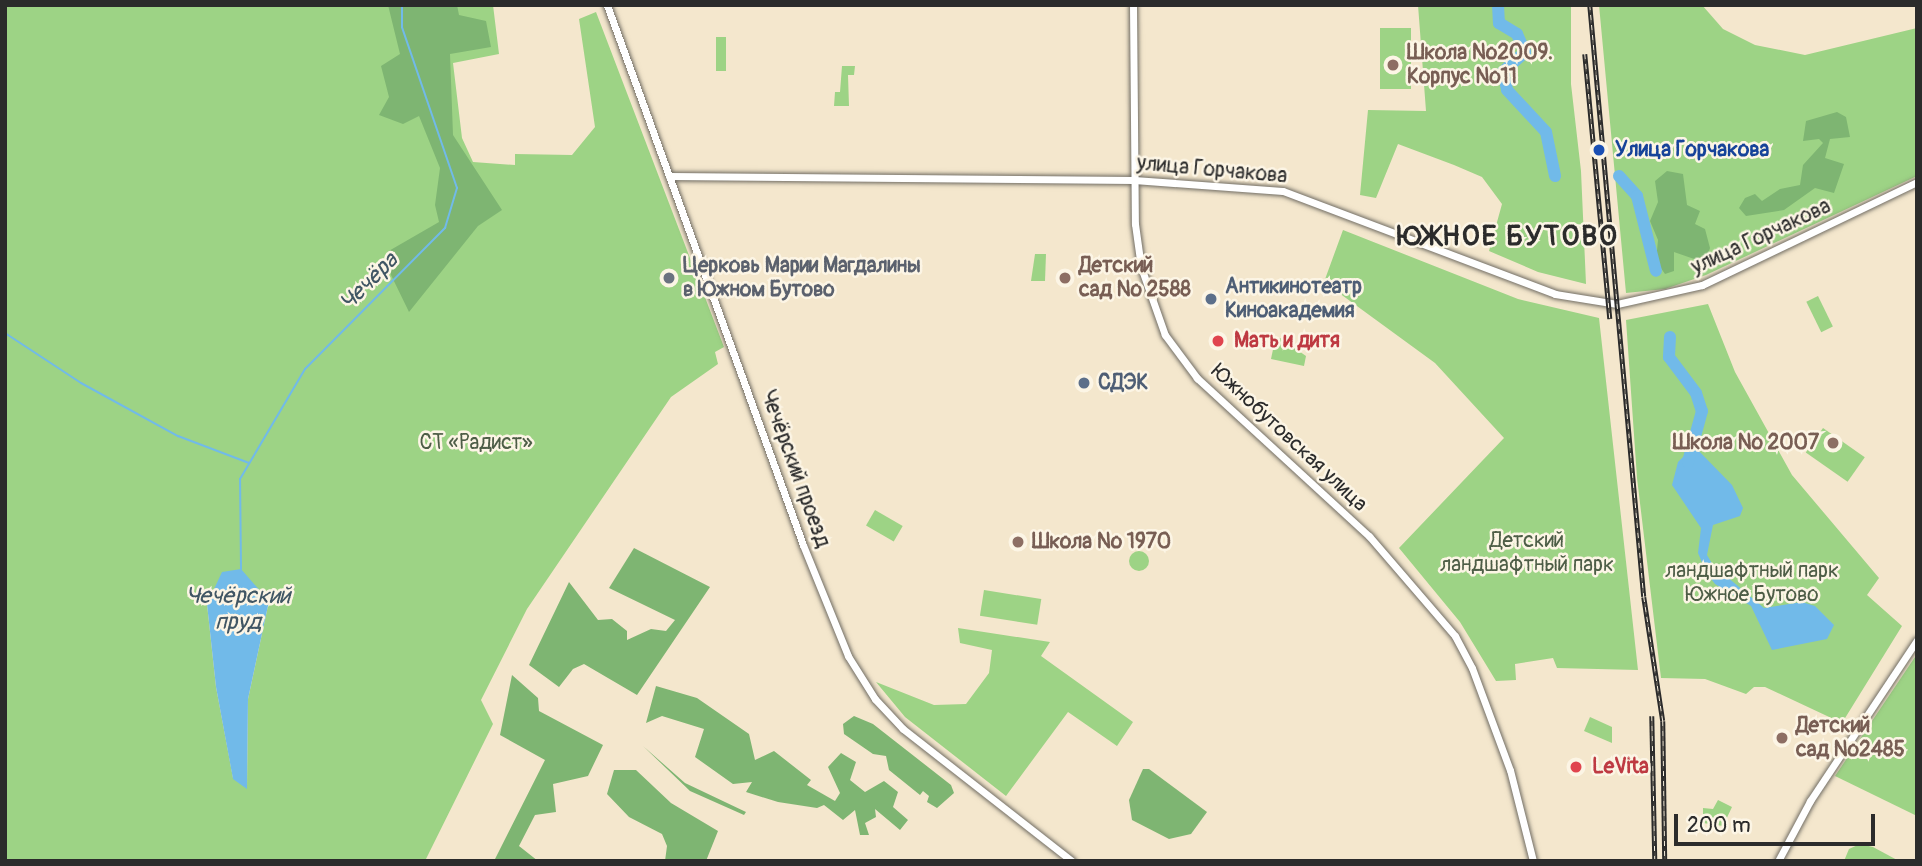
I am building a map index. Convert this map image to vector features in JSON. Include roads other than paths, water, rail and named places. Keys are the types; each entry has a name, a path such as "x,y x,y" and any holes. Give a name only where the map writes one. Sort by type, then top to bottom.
{"street":[{"name":"Чечёрский проезд","path":"607,5 818,584 855,668 903,729 1072,861"},
{"name":"Южнобутовская улица","path":"1133,5 1134,180 1141,267 1165,335 1197,377 1369,536 1455,636 1482,693 1510,770 1533,861"},
{"name":"улица Горчакова","path":"669,176 1134,180 1283,191 1555,294 1617,304 1702,285 1917,182"},
{"path":"1778,861 1810,801 1917,640"}],"water":[{"path":"1694,446 1732,485 1743,508 1740,516 1713,525 1707,555 1713,565 1764,608 1802,602 1815,606 1834,625 1827,639 1772,650 1751,606 1715,584 1706,572 1698,553 1701,528 1672,485 1678,462"},
{"name":"Чечёрский пруд","path":"241,569 269,601 248,699 247,789 233,779 216,687 207,604 222,572"}],"waterway":[{"name":"Чечёра","path":"241,569 240,479 305,369 445,228 457,188 402,27 402,5"},
{"path":"1498,5 1499,23 1517,34 1525,52 1503,72 1507,90 1546,132 1555,176"},
{"path":"1619,176 1637,196 1656,271"},
{"path":"5,333 81,383 178,436 249,463"},
{"path":"1670,337 1669,357 1696,393 1702,411 1688,462"}],"railway":[{"path":"1590,5 1644,597 1663,721 1665,861"},
{"path":"1585,54 1610,319"},
{"path":"1652,716 1655,859"}],"place":[{"name":"Школа №2009. Корпус №11","path":"1393,65"},
{"name":"Улица Горчакова","path":"1599,150"},
{"name":"Церковь Марии Магдалины в Южном Бутово","path":"669,278"},
{"name":"Детский сад № 2588","path":"1065,278"},
{"name":"Антикинотеатр Киноакадемия","path":"1211,299"},
{"name":"Мать и дитя","path":"1218,341"},
{"name":"СДЭК","path":"1084,383"},
{"name":"Школа № 2007","path":"1833,443"},
{"name":"Школа № 1970","path":"1018,542"},
{"name":"Детский сад №2485","path":"1782,738"},
{"name":"LeVita","path":"1576,767"}],"district":[{"name":"ЮЖНОЕ БУТОВО","path":"1508,237"}],"park label":[{"name":"СТ «Радист»","path":"476,443"},
{"name":"Детский ландшафтный парк","path":"1527,553"},
{"name":"ландшафтный парк Южное Бутово","path":"1752,583"}]}
